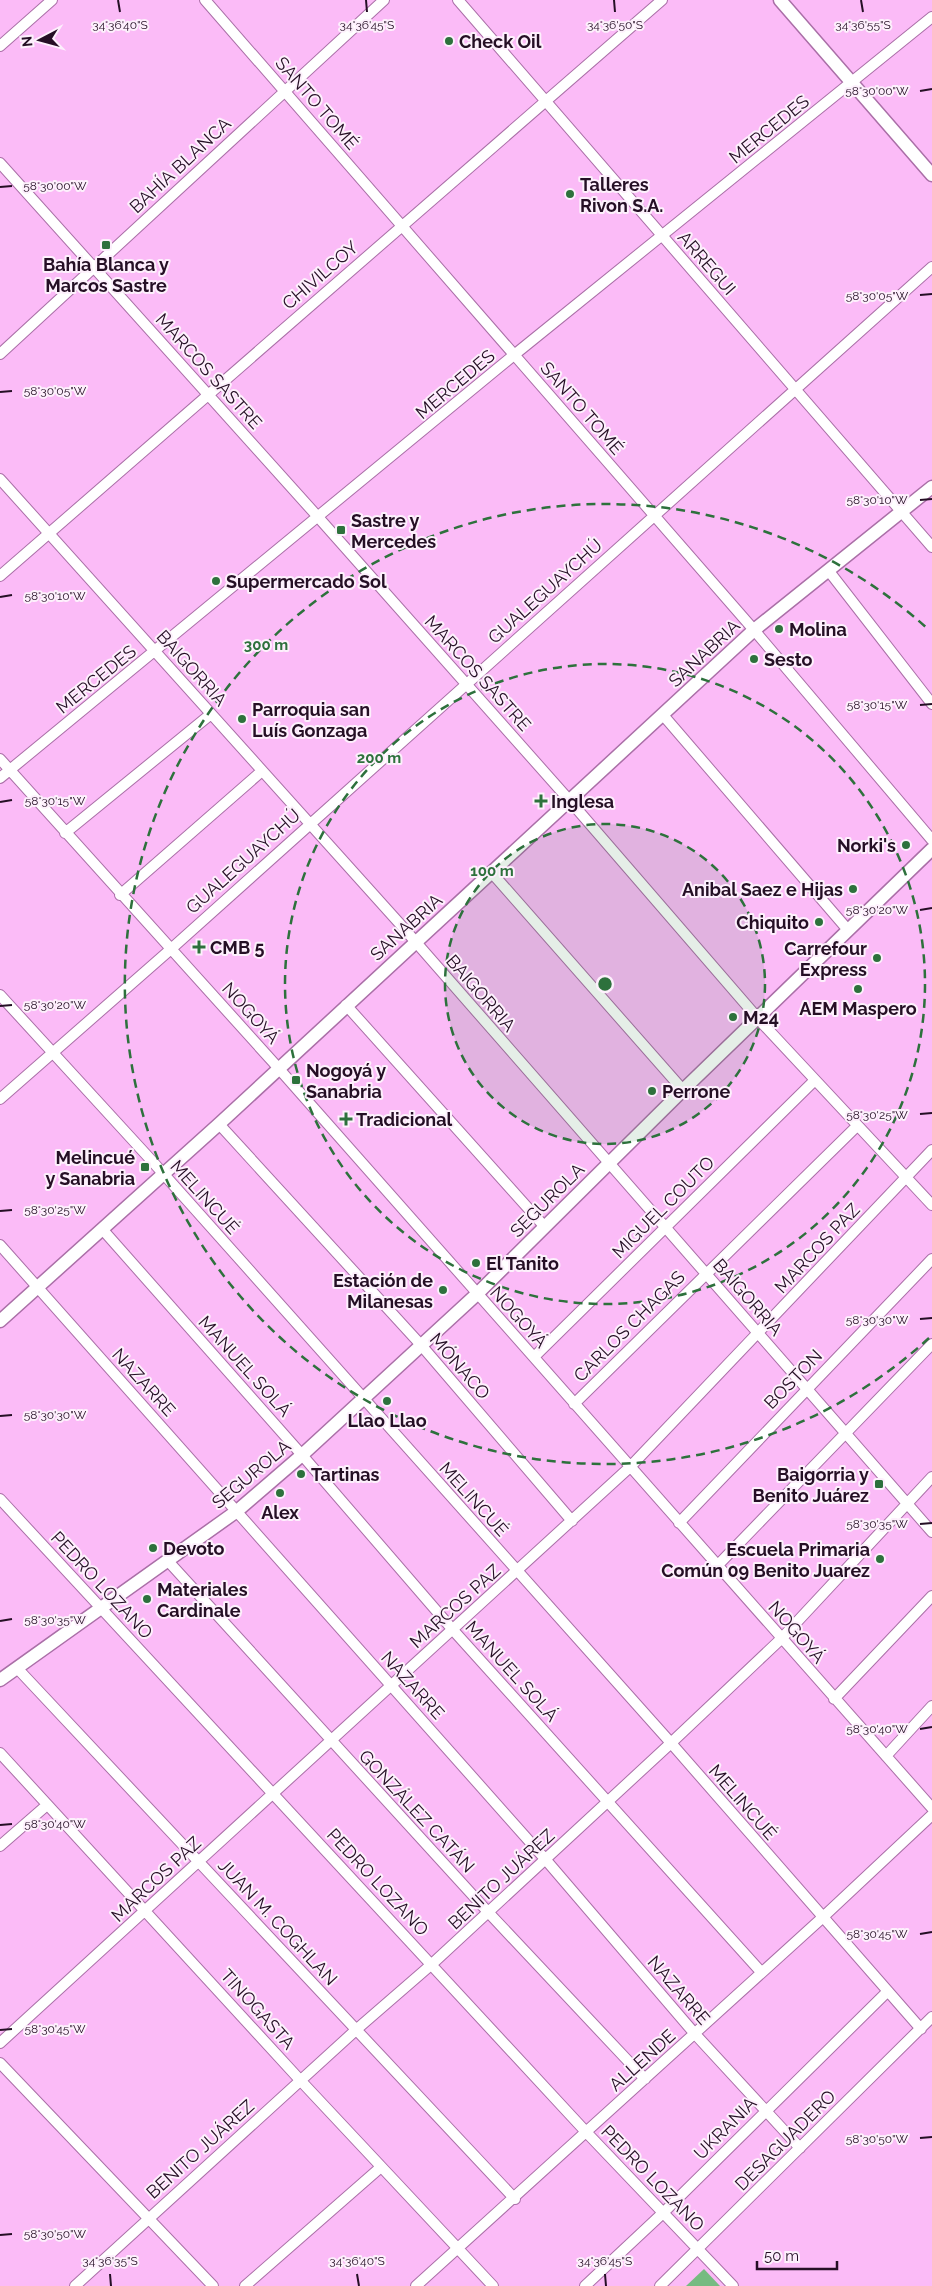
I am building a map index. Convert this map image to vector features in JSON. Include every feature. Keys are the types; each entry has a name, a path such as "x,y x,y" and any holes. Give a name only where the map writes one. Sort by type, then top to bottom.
{"street":[{"path":"0,46 52,0"},
{"name":"SANTO TOMÉ","path":"205,0 754,630 932,840"},
{"name":"BAHÍA BLANCA","path":"0,354 384,0"},
{"name":"ARREGUI","path":"458,0 795,390 902,510 932,547"},
{"name":"CHIVILCOY","path":"0,576 544,100 662,0"},
{"path":"780,0 932,174"},
{"name":"MERCEDES","path":"0,778 514,355 932,17"},
{"name":"MARCOS SASTRE","path":"0,163 570,800 758,1017 932,1205"},
{"name":"GUALEGUAYCHÚ","path":"0,1099 932,267"},
{"name":"BAIGORRIA","path":"0,479 415,942 932,1532"},
{"name":"SANABRIA","path":"0,1321 220,1124 346,1005 754,630 932,487"},
{"path":"828,570 932,704"},
{"path":"65,833 211,714"},
{"path":"663,715 848,930"},
{"name":"NOGOYÁ","path":"0,760 278,1068 932,1808"},
{"path":"120,895 262,771"},
{"name":"SEGUROLA","path":"0,1680 237,1511 302,1454 477,1294 683,1090 932,849"},
{"path":"492,872 683,1090"},
{"name":"MELINCUÉ","path":"0,995 164,1174 671,1743 920,2029"},
{"path":"346,1005 544,1226"},
{"name":"MIGUEL COUTO","path":"534,1357 815,1080"},
{"name":"MÓNACO","path":"220,1124 421,1345 572,1521"},
{"name":"CARLOS CHAGAS","path":"574,1404 857,1126"},
{"name":"MARCOS PAZ","path":"0,2043 517,1572 630,1466 932,1150"},
{"name":"MANUEL SOLÁ","path":"103,1230 302,1454 453,1630 761,1972"},
{"name":"NAZARRE","path":"0,1245 546,1860 695,2034 800,2148"},
{"name":"BOSTON","path":"679,1523 932,1259"},
{"path":"718,1566 932,1344"},
{"name":"BENITO JUÁREZ","path":"75,2286 300,2080 432,1964 671,1743 781,1639 932,1477"},
{"name":"PEDRO LOZANO","path":"0,1499 587,2133 733,2286"},
{"name":"GONZÁLEZ CATÁN","path":"168,1561 488,1912 645,2079"},
{"path":"834,1699 932,1596"},
{"name":"JUAN M. COGHLAN","path":"17,1668 515,2199"},
{"path":"886,1756 932,1706"},
{"name":"TINOGASTA","path":"0,1752 300,2080 493,2286"},
{"path":"0,1846 47,1805"},
{"name":"ALLENDE","path":"416,2286 515,2199 932,1815"},
{"name":"UKRANIA","path":"585,2286 664,2212 887,1992"},
{"name":"DESAGUADERO","path":"660,2286 932,2017"},
{"path":"0,2063 213,2286"},
{"path":"245,2286 381,2167"}],"green space":[{"path":"704,2269 720,2286 686,2286"}],"place":[{"name":"Check Oil","path":"449,41"},
{"name":"Talleres Rivon S.A.","path":"570,194"},
{"name":"Bahía Blanca y Marcos Sastre","path":"106,245"},
{"name":"Sastre y Mercedes","path":"341,530"},
{"name":"Supermercado Sol","path":"216,581"},
{"name":"Molina","path":"779,629"},
{"name":"Sesto","path":"754,659"},
{"name":"Parroquia san Luís Gonzaga","path":"242,719"},
{"name":"Inglesa","path":"541,801"},
{"name":"Norki's","path":"906,845"},
{"name":"Anibal Saez e Hijas","path":"853,889"},
{"name":"Chiquito","path":"819,922"},
{"name":"CMB 5","path":"199,947"},
{"name":"Carrefour Express","path":"877,958"},
{"name":"AEM Maspero","path":"858,989"},
{"name":"M24","path":"733,1017"},
{"name":"Nogoyá y Sanabria","path":"296,1080"},
{"name":"Perrone","path":"652,1091"},
{"name":"Tradicional","path":"346,1119"},
{"name":"Melincué y Sanabria","path":"145,1167"},
{"name":"El Tanito","path":"476,1263"},
{"name":"Estación de Milanesas","path":"443,1290"},
{"name":"Llao Llao","path":"387,1401"},
{"name":"Tartinas","path":"301,1474"},
{"name":"Baigorria y Benito Juárez","path":"879,1484"},
{"name":"Alex","path":"280,1493"},
{"name":"Devoto","path":"153,1548"},
{"name":"Escuela Primaria Común 09 Benito Juarez","path":"880,1559"},
{"name":"Materiales Cardinale","path":"147,1599"}]}
